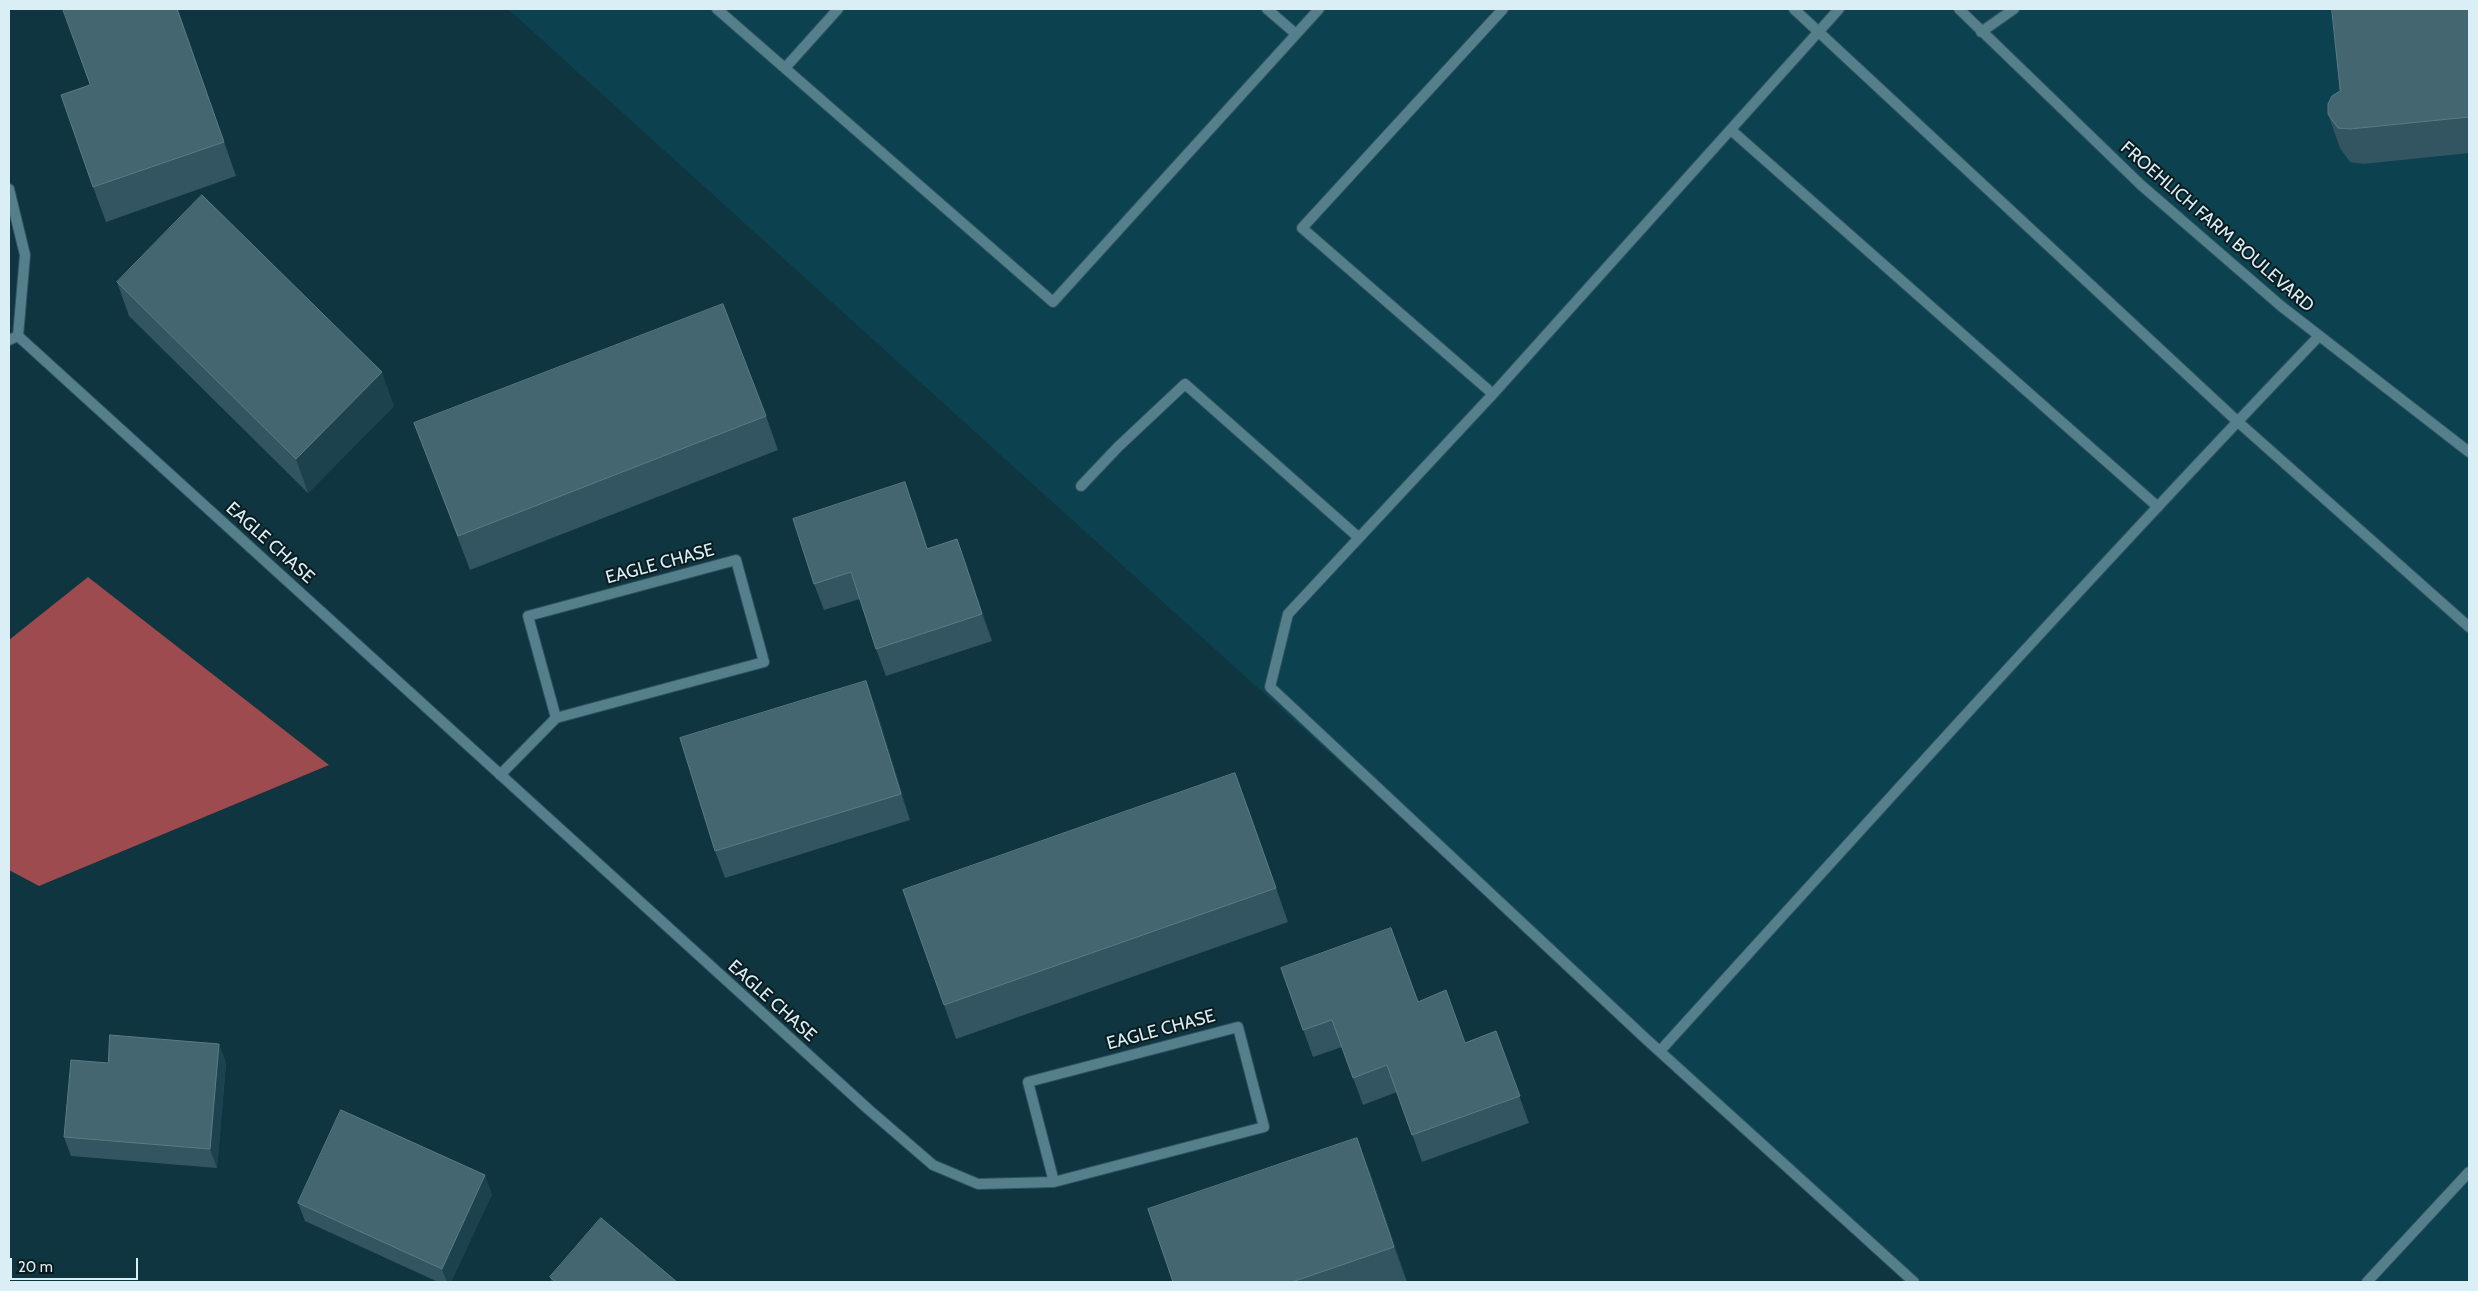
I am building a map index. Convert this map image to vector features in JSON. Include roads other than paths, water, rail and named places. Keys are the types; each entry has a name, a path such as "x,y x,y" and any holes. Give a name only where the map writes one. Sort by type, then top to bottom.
{"street":[{"path":"717,9 1053,302 1319,9"},
{"path":"785,68 838,9"},
{"path":"1267,9 1296,34"},
{"path":"1493,394 1302,228 1503,9"},
{"path":"1794,9 1819,30 2237,421 2469,627"},
{"path":"1838,9 1731,130 1652,214 1493,394 1288,614 1270,687 1660,1051 1914,1282"},
{"name":"FROEHLICH FARM BOULEVARD","path":"1959,9 2141,185 2281,306 2469,452"},
{"path":"1981,32 2014,9"},
{"path":"1731,130 2158,507"},
{"name":"EAGLE CHASE","path":"9,189 25,255 13,338 500,775 861,1103 933,1165 978,1184 1054,1182 1264,1127 1238,1027 1028,1082 1054,1182"},
{"path":"1660,1051 1948,734 2237,421 2319,336"},
{"path":"1081,486 1118,446 1185,384 1358,537"},
{"name":"EAGLE CHASE","path":"736,560 764,662 556,718 528,616 736,560"},
{"path":"500,775 556,718"},
{"path":"2367,1282 2469,1172"}]}
